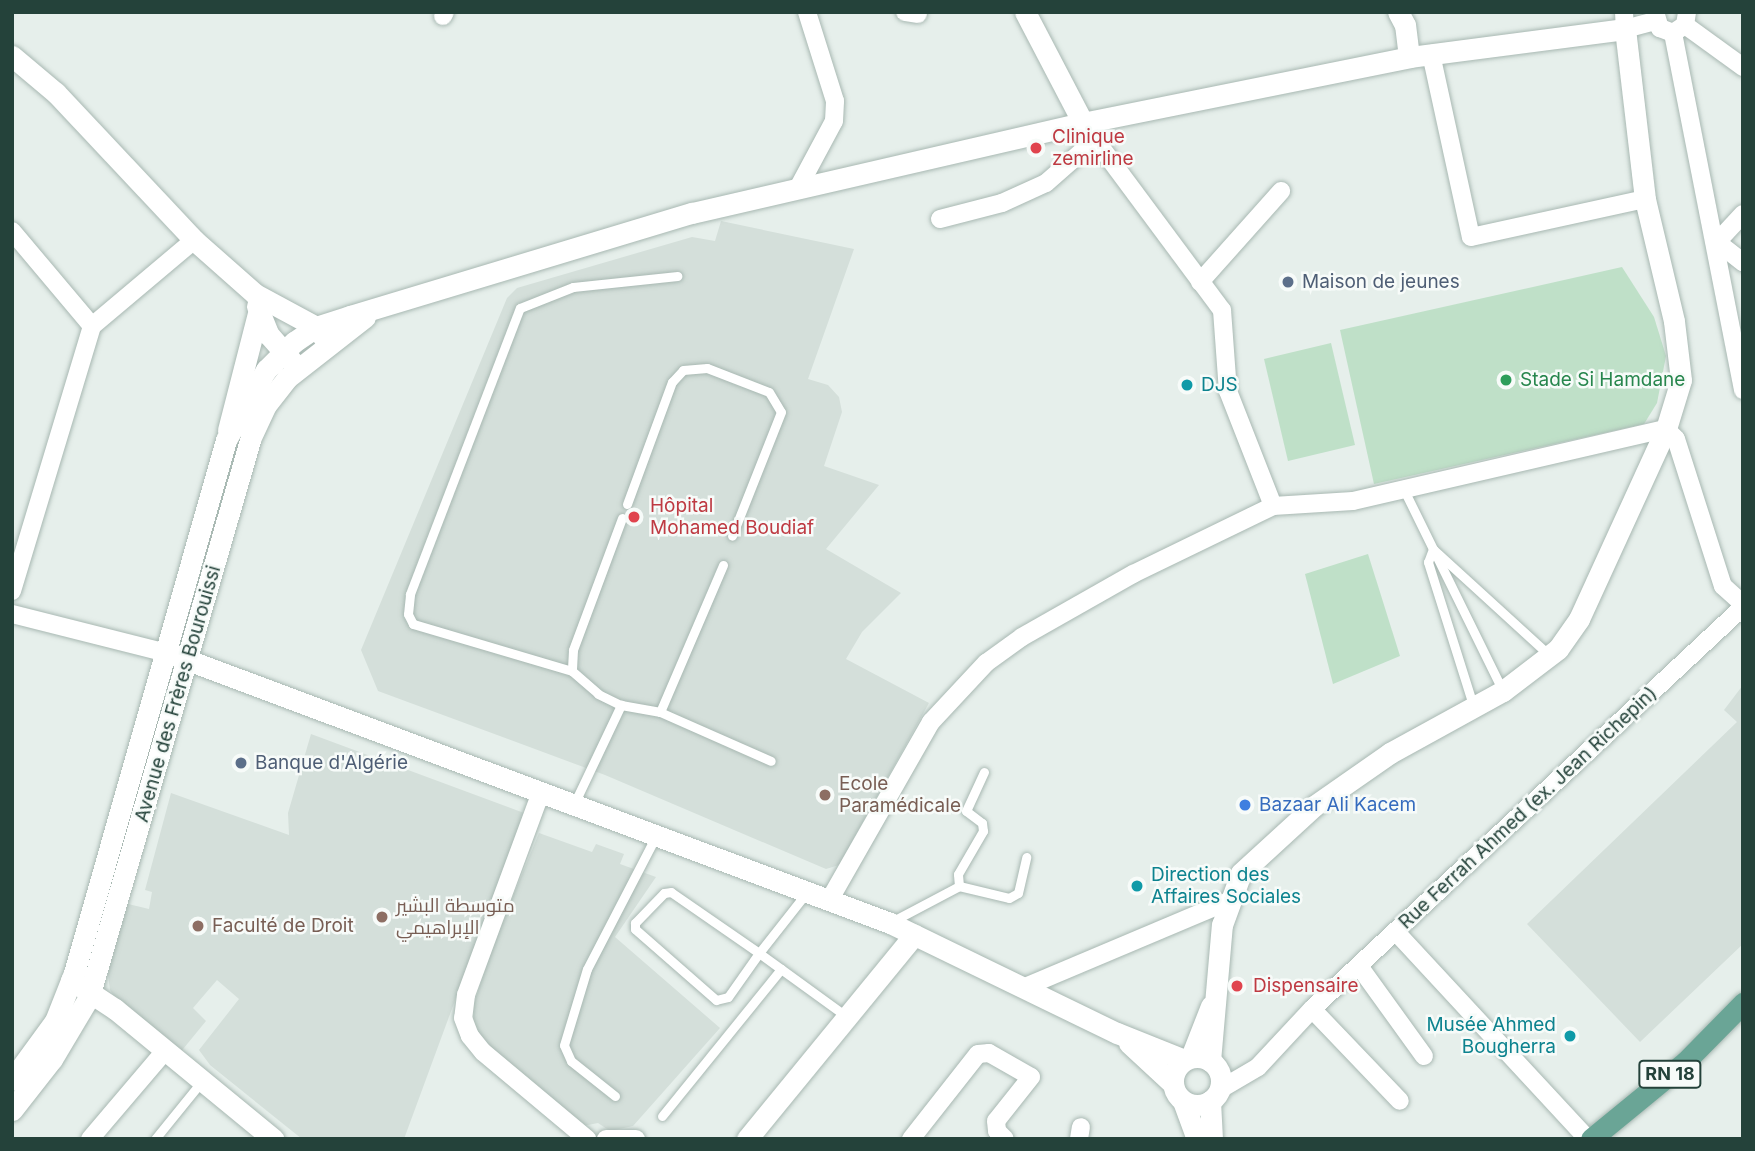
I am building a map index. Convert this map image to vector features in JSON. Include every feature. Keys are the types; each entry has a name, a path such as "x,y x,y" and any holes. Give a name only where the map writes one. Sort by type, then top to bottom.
{"main road":[{"path":"1025,12 1089,131"},
{"path":"1398,12 1405,25 1409,57"},
{"path":"226,440 240,408 322,335 379,308 692,213 1089,131 1409,57 1625,21 1645,199 1674,321 1681,380 1667,429 1579,619 1551,656 1503,691 1390,752 1314,806 1251,860 1226,902 1215,998 1195,1059 1175,1070 1178,1092 1196,1139"},
{"path":"12,56 22,74 129,167 194,240 257,304 291,361"},
{"path":"257,304 322,335"},
{"path":"12,1080 55,1021 71,979 167,653 226,440 257,304"},
{"name":"Avenue des Frères Bourouissi","path":"12,1110 67,1037 90,992 190,660 251,437 291,361"},
{"path":"167,653 808,890 890,923 1117,1033 1195,1059 1221,1077 1214,1096 1212,1139"},
{"path":"747,1139 914,935"},
{"path":"71,979 165,1051 272,1139"},
{"name":"RN 18","path":"1589,1139 1685,1062 1743,1003"},
{"path":"1117,1033 1178,1092 1196,1105 1214,1096"}],"street":[{"path":"797,190 834,121 835,111 807,12"},
{"path":"1625,21 1655,16 1664,31 1687,20"},
{"path":"1687,20 1743,67"},
{"path":"1687,20 1717,242 1743,390"},
{"path":"1431,54 1471,237 1645,199"},
{"path":"940,219 1002,202 1046,183 1089,131 1222,310 1228,391 1273,506"},
{"path":"1200,282 1281,191"},
{"path":"1717,242 1743,214"},
{"path":"12,231 92,326"},
{"path":"12,591 92,326 194,240"},
{"path":"1717,242 1743,262"},
{"path":"830,899 931,722 986,663 1022,637 1133,574 1273,506 1321,506 1667,429 1676,439 1723,586 1743,606"},
{"name":"Rue Ferrah Ahmed (ex. Jean Richepin)","path":"1214,1096 1258,1067 1312,1009 1743,606"},
{"path":"12,614 167,653"},
{"path":"541,792 466,995 463,1018 470,1036 483,1052 587,1139"},
{"path":"1025,987 1226,902"},
{"path":"1396,932 1589,1139"},
{"path":"1359,966 1424,1056"},
{"path":"1312,1009 1400,1101"},
{"path":"90,1139 165,1051"},
{"path":"911,1139 978,1054 989,1053 1031,1077 996,1121 997,1131 1005,1139"},
{"path":"606,1139 636,1139"}],"lane":[{"path":"677,276 573,287 520,307 410,594 408,614 413,624 572,671 586,686 621,705 660,712 771,761"},
{"path":"627,504 672,382 683,370 707,368 769,392 781,412 732,536"},
{"path":"1404,489 1503,691"},
{"path":"572,671 573,650 622,518"},
{"path":"1433,549 1551,656"},
{"path":"1433,549 1428,562 1474,707"},
{"path":"660,712 723,565"},
{"path":"575,804 621,705"},
{"path":"959,886 958,874 983,831 982,823 966,811 984,772"},
{"path":"615,1096 571,1062 565,1045 587,969 656,834"},
{"path":"890,923 959,886 1009,898 1018,893 1026,857"},
{"path":"808,890 759,953 729,997 716,1000 635,929 635,923 664,893 671,892 759,953 847,1017"},
{"path":"662,1116 781,969"},
{"path":"155,1139 202,1081"}],"shaded area":[{"name":"Hôpital Mohamed Boudiaf","path":"721,221 854,249 808,379 828,385 839,397 842,412 824,466 879,485 826,549 901,593 862,632 846,659 929,703 839,865 826,869 605,775 378,691 361,650 507,298 517,288 692,237 715,241"},
{"path":"1743,685 1743,944 1640,1042 1527,924 1737,722 1724,710"},
{"name":"متوسطة البشير الإبراهيمي","path":"311,734 524,813 404,1139 302,1139 210,1065 199,1050 239,999 217,980 193,1008 206,1021 179,1054 121,1006 110,990 107,966 124,903 149,909 152,892 145,890 171,793 289,835 288,813"},
{"path":"539,833 592,852 596,844 624,854 620,864 656,877 615,937 720,1028 633,1126 610,1131 598,1123 583,1126 484,1043 474,1023 473,1006 495,940"}],"green space":[{"name":"Stade Si Hamdane","path":"1622,267 1654,317 1666,356 1657,403 1644,424 1374,484 1340,330"},
{"path":"1331,343 1355,445 1288,461 1264,359"},
{"path":"1368,554 1400,656 1333,684 1305,574"}],"place":[{"name":"Clinique zemirline","path":"1036,148"},
{"name":"Maison de jeunes","path":"1288,282"},
{"name":"Stade Si Hamdane","path":"1506,380"},
{"name":"DJS","path":"1187,385"},
{"name":"Hôpital Mohamed Boudiaf","path":"634,517"},
{"name":"Banque d'Algérie","path":"241,763"},
{"name":"Ecole Paramédicale","path":"825,795"},
{"name":"Bazaar Ali Kacem","path":"1245,805"},
{"name":"Direction des Affaires Sociales","path":"1137,886"},
{"name":"متوسطة البشير الإبراهيمي","path":"382,917"},
{"name":"Faculté de Droit","path":"198,926"},
{"name":"Dispensaire","path":"1237,986"},
{"name":"Musée Ahmed Bougherra","path":"1570,1036"}]}
